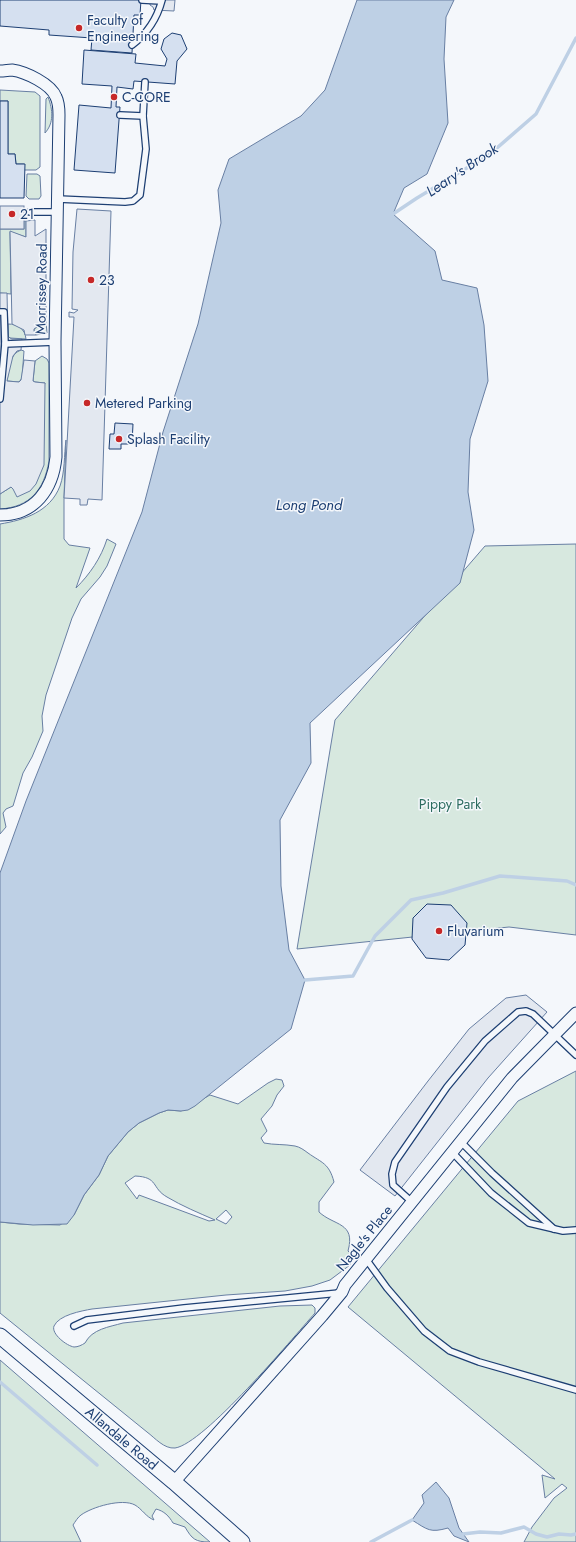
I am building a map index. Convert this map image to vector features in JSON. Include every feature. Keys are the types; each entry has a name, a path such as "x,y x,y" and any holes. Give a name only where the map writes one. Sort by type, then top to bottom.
{"main road":[{"name":"Allandale Road","path":"0,1336 174,1482 242,1542"}],"street":[{"name":"Morrissey Road","path":"0,71 13,70 34,78 49,87 56,96 59,105 55,342 56,457 52,479 47,490 34,504 17,513 0,515"},
{"name":"Nagle's Place","path":"174,1482 322,1316 342,1292 345,1285 512,1078 554,1034 576,1014"}],"lane":[{"path":"132,45 149,29 156,16 161,0 142,0"},
{"path":"58,199 125,202 133,201 140,195 146,148 144,116 145,82"},
{"path":"120,115 144,116"},
{"path":"30,212 58,212"},
{"path":"0,312 4,312 4,344 0,399"},
{"path":"4,344 55,342"},
{"path":"412,1202 393,1185 392,1174 395,1162 447,1087 485,1041 518,1012 526,1011 533,1014 576,1055"},
{"path":"461,1142 492,1173 554,1229"},
{"path":"452,1152 492,1193 529,1222 563,1231 576,1230"},
{"path":"366,1259 387,1288 424,1331 450,1351 479,1362 576,1390"},
{"path":"74,1326 87,1320 184,1308 342,1292"}],"green space":[{"path":"0,90 35,92 40,96 40,167 36,170 24,170 24,164 16,164 15,154 8,154 8,101 0,101"},
{"path":"48,97 52,116 50,125 45,133 46,99"},
{"path":"27,174 37,174 40,176 41,196 39,199 29,199 26,196"},
{"path":"24,221 26,221 26,237 10,232 11,294 0,293 0,229 24,229"},
{"path":"46,321 47,333 36,335 34,329"},
{"path":"8,324 15,325 23,330 26,339 10,338 8,336"},
{"path":"21,350 24,351 22,378 19,382 7,381 12,359 17,352"},
{"path":"42,356 47,359 49,363 49,461 47,471 39,488 27,501 11,508 0,509 0,494 11,487 13,489 45,383 33,381 35,361"},
{"path":"66,440 64,539 69,545 90,548 76,588 86,577 102,553 107,539 116,544 107,566 100,577 81,599 72,618 46,695 42,716 43,731 32,757 23,773 13,806 6,809 3,813 6,827 0,834 0,524 18,520 35,513 50,502 56,495 62,481"},
{"name":"Pippy Park","path":"576,544 576,935 509,927 297,949 335,720 485,546"},
{"path":"576,1071 576,1542 524,1542 532,1527 554,1498 567,1488 562,1484 545,1498 542,1475 555,1479 348,1307 518,1101"},
{"path":"276,1079 282,1080 284,1086 277,1095 272,1106 261,1119 267,1131 261,1138 264,1143 299,1147 321,1162 330,1171 334,1182 319,1202 319,1212 342,1226 349,1235 350,1242 348,1251 353,1256 350,1265 330,1280 312,1286 285,1291 226,1295 92,1309 65,1316 54,1326 55,1333 60,1339 75,1347 85,1343 88,1338 96,1332 107,1327 123,1323 280,1306 312,1305 315,1308 315,1313 268,1366 206,1429 188,1442 175,1448 167,1447 156,1440 0,1313 0,1222 60,1225 74,1215 84,1195 99,1175 108,1156 128,1132 139,1123 168,1110 181,1111 210,1095 238,1104","holes":["135,1176 148,1178 162,1194 215,1220 209,1221 139,1195 137,1199 125,1183","226,1210 232,1217 226,1224 216,1219"]},
{"path":"0,1360 210,1542 194,1539 185,1527 173,1523 164,1512 156,1509 152,1516 154,1520 135,1505 123,1502 99,1506 80,1516 73,1525 81,1542 0,1542"}],"shaded area":[{"path":"150,0 175,0 174,11 154,10 150,5"},
{"name":"21","path":"0,206 24,206 24,229 0,229"},
{"path":"77,209 111,211 102,500 88,499 87,505 80,505 80,499 64,498 74,317 69,317 69,312 74,313 78,310 72,309 73,252"},
{"path":"35,220 35,236 46,229 46,321 34,329 36,335 25,335 24,330 12,324 10,231 26,237 26,221"},
{"path":"0,293 7,293 8,336 12,339 22,339 21,350 17,351 13,356 7,381 19,382 21,380 24,360 35,361 33,381 45,383 44,465 36,484 30,491 17,497 11,487 0,494"},
{"path":"526,995 547,1012 488,1078 395,1196 360,1170 469,1029 506,998"}],"water":[{"name":"Long Pond","path":"357,0 454,0 446,17 444,59 448,123 427,174 404,188 393,214 435,251 442,280 477,288 484,325 488,381 470,439 468,492 474,530 460,583 310,723 311,763 280,820 281,886 289,950 305,980 291,1029 195,1106 188,1110 168,1110 159,1113 139,1123 128,1132 108,1156 99,1175 84,1195 74,1215 67,1224 33,1225 0,1222 0,873 26,801 142,512 163,432 198,324 221,223 218,190 229,159 301,116 325,90"},
{"path":"436,1482 449,1498 459,1528 469,1542 454,1536 448,1528 429,1530 412,1520 424,1503 422,1495"}],"building":[{"name":"Faculty of Engineering","path":"0,0 141,0 140,15 134,15 132,53 91,50 92,38 49,35 49,30 0,26"},
{"name":"C-CORE","path":"172,33 181,35 187,49 177,61 175,84 134,81 133,89 117,87 116,107 120,107 115,173 74,170 79,105 111,108 112,86 82,84 84,50 136,54 135,63 165,66 167,59 161,49 164,39"},
{"path":"0,101 8,101 8,154 15,154 16,164 25,164 24,198 0,198"},
{"name":"Splash Facility","path":"115,423 133,424 132,444 121,444 121,449 109,449 110,434 114,434"},
{"name":"Fluvarium","path":"427,904 451,905 467,923 465,945 449,960 426,958 412,939 413,918"}],"waterway":[{"name":"Leary's Brook","path":"393,214 490,154 536,114 576,38"},
{"path":"305,980 353,976 375,936 411,900 443,893 500,876 567,881 576,885"},
{"path":"0,1382 97,1465"},
{"path":"371,1542 412,1520"},
{"path":"463,1534 480,1532 501,1533 524,1527 536,1534 547,1537 559,1534 576,1534"}],"place":[{"name":"Faculty of Engineering","path":"79,28"},
{"name":"C-CORE","path":"114,97"},
{"name":"21","path":"12,214"},
{"name":"23","path":"91,280"},
{"name":"Metered Parking","path":"87,403"},
{"name":"Splash Facility","path":"119,439"},
{"name":"Fluvarium","path":"439,931"}]}
